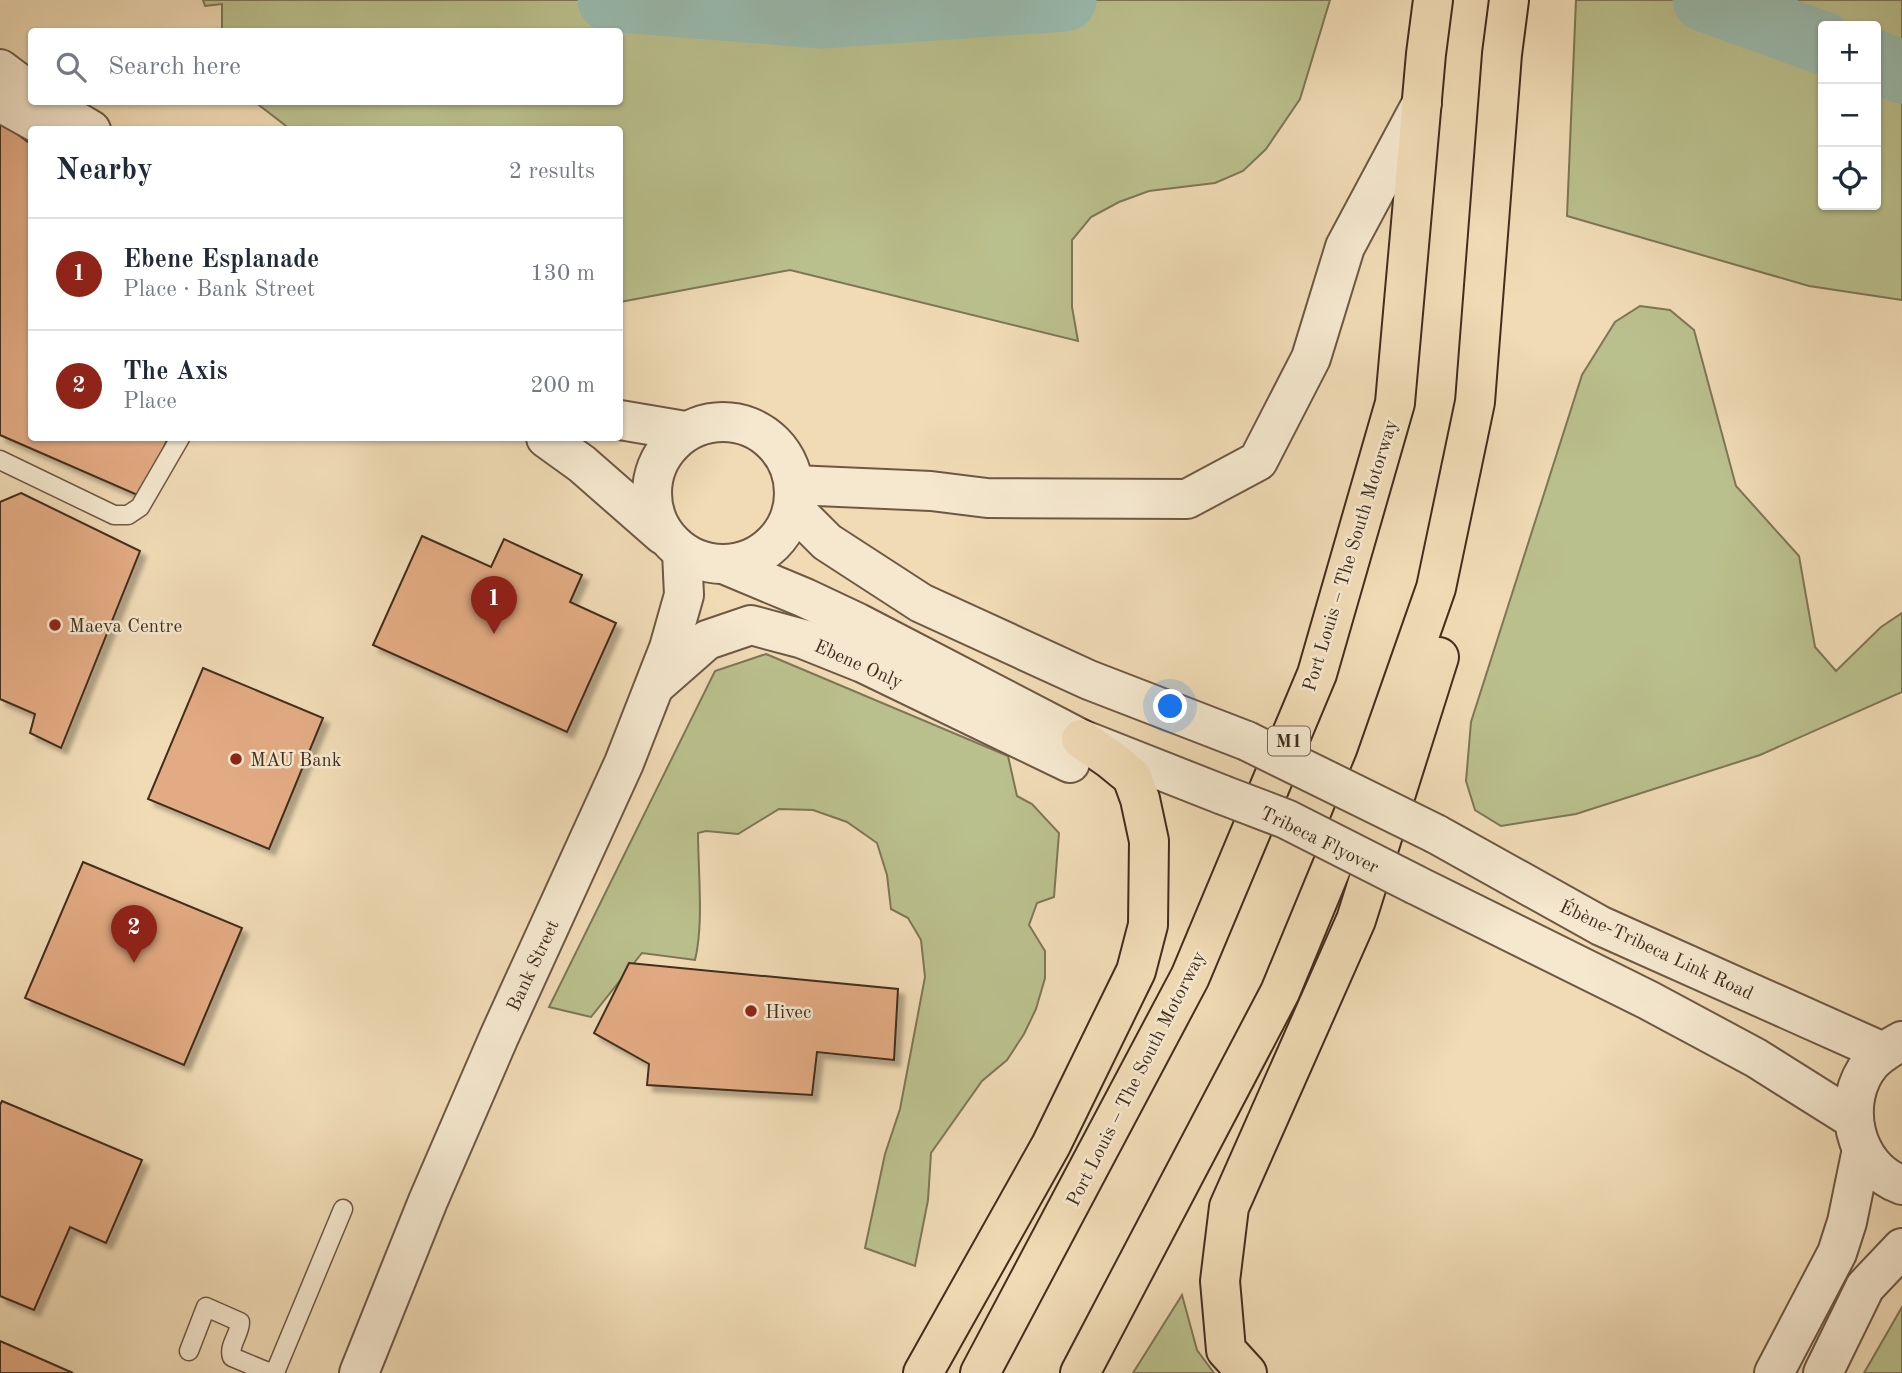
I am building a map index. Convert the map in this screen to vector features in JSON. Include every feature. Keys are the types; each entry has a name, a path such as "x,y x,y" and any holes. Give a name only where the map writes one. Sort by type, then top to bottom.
{"highway":[{"name":"Port Louis – The South Motorway","path":"980,1373 1190,977 1317,674 1395,403 1433,0"},
{"path":"1247,1373 1226,1350 1220,1281 1229,1207 1356,920 1439,657 1475,402 1502,54 1509,0"},
{"path":"1080,1373 1280,992 1375,762 1436,589 1475,402"},
{"path":"923,1373 1051,1144 1136,971 1148,925 1148,832 1132,777 1110,759 1075,751"}],"street":[{"path":"0,72 24,108 79,126"},
{"path":"794,496 931,491 987,498 1187,499 1258,461 1311,358 1345,247 1422,103"},
{"path":"623,421 685,431"},
{"path":"550,441 582,464 673,544 703,562 722,564 749,560 769,547 785,530 794,496 788,462 774,442 755,429 732,422 708,423 685,431 667,447 655,468 650,491 654,514 673,544"},
{"name":"Ébène-Tribeca Link Road","path":"794,496 827,542 921,603 1089,680 1247,741 1436,834 1601,926 1892,1046"},
{"name":"Bank Street","path":"359,1373 450,1150 624,763 669,648 684,595 673,544"},
{"path":"653,688 695,602 722,564"},
{"path":"722,564 858,623 1075,751"},
{"name":"Ebene Only","path":"653,688 707,640 751,625 803,639 1075,751"},
{"name":"Tribeca Flyover","path":"1075,751 1223,795 1286,819 1648,1000 1756,1058 1858,1134"},
{"path":"1774,1373 1837,1253 1847,1223 1858,1134 1854,1099 1860,1080 1871,1063 1892,1046"},
{"path":"1858,1134 1876,1168 1902,1185"},
{"path":"1823,1373 1865,1287 1902,1248"}],"lane":[{"path":"0,460 114,514 128,514 141,507 178,441"},
{"path":"189,1351 206,1307 240,1322 240,1329 230,1351 235,1359 268,1372 276,1370 343,1209"}],"green space":[{"path":"203,0 1330,0 1300,99 1266,149 1243,171 1215,183 1149,191 1119,202 1091,217 1072,240 1072,307 1078,341 790,270 623,301 623,126 286,126 259,105 623,105 623,28 222,28 222,4 205,6"},
{"path":"1576,0 1902,0 1902,300 1809,286 1567,216"},
{"path":"1640,306 1670,310 1694,330 1736,486 1799,556 1815,647 1836,671 1881,627 1902,613 1902,692 1760,755 1576,814 1501,826 1475,810 1466,781 1471,722 1582,375 1615,322"},
{"path":"766,654 1008,756 1017,796 1032,804 1059,833 1054,897 1037,903 1029,925 1045,951 1045,978 1036,1009 1007,1060 982,1081 931,1153 928,1200 915,1266 865,1248 885,1154 900,1109 925,977 921,940 908,918 891,909 887,875 877,843 847,822 813,810 779,809 738,834 706,831 698,833 700,914 695,960 642,953 591,1017 549,1007 715,671"},
{"path":"1182,1295 1197,1350 1214,1373 1133,1373"},
{"path":"1902,1307 1902,1373 1864,1373"}],"building":[{"path":"0,125 5,125 28,142 28,441 167,441 142,497 0,435"},
{"name":"Maeva Centre","path":"21,493 140,551 61,748 30,733 35,714 0,699 0,502"},
{"path":"422,536 491,567 504,539 582,575 570,602 616,623 567,732 373,645"},
{"name":"MAU Bank","path":"203,668 323,718 269,849 148,799"},
{"path":"83,862 242,928 184,1065 25,998"},
{"name":"Hivec","path":"629,963 898,989 894,1060 817,1052 812,1095 647,1085 649,1064 594,1033"},
{"path":"2,1101 142,1160 106,1243 70,1227 34,1310 0,1296"},
{"path":"0,1341 73,1373 0,1373"}],"waterway":[{"path":"609,0 821,17 1065,0"},
{"path":"1704,0 1818,41"},
{"path":"1881,64 1902,72"}],"place":[{"name":"Maeva Centre","path":"55,625"},
{"name":"Ebene Esplanade","path":"494,634"},
{"name":"MAU Bank","path":"236,759"},
{"name":"The Axis","path":"134,963"},
{"name":"Hivec","path":"751,1011"}]}
